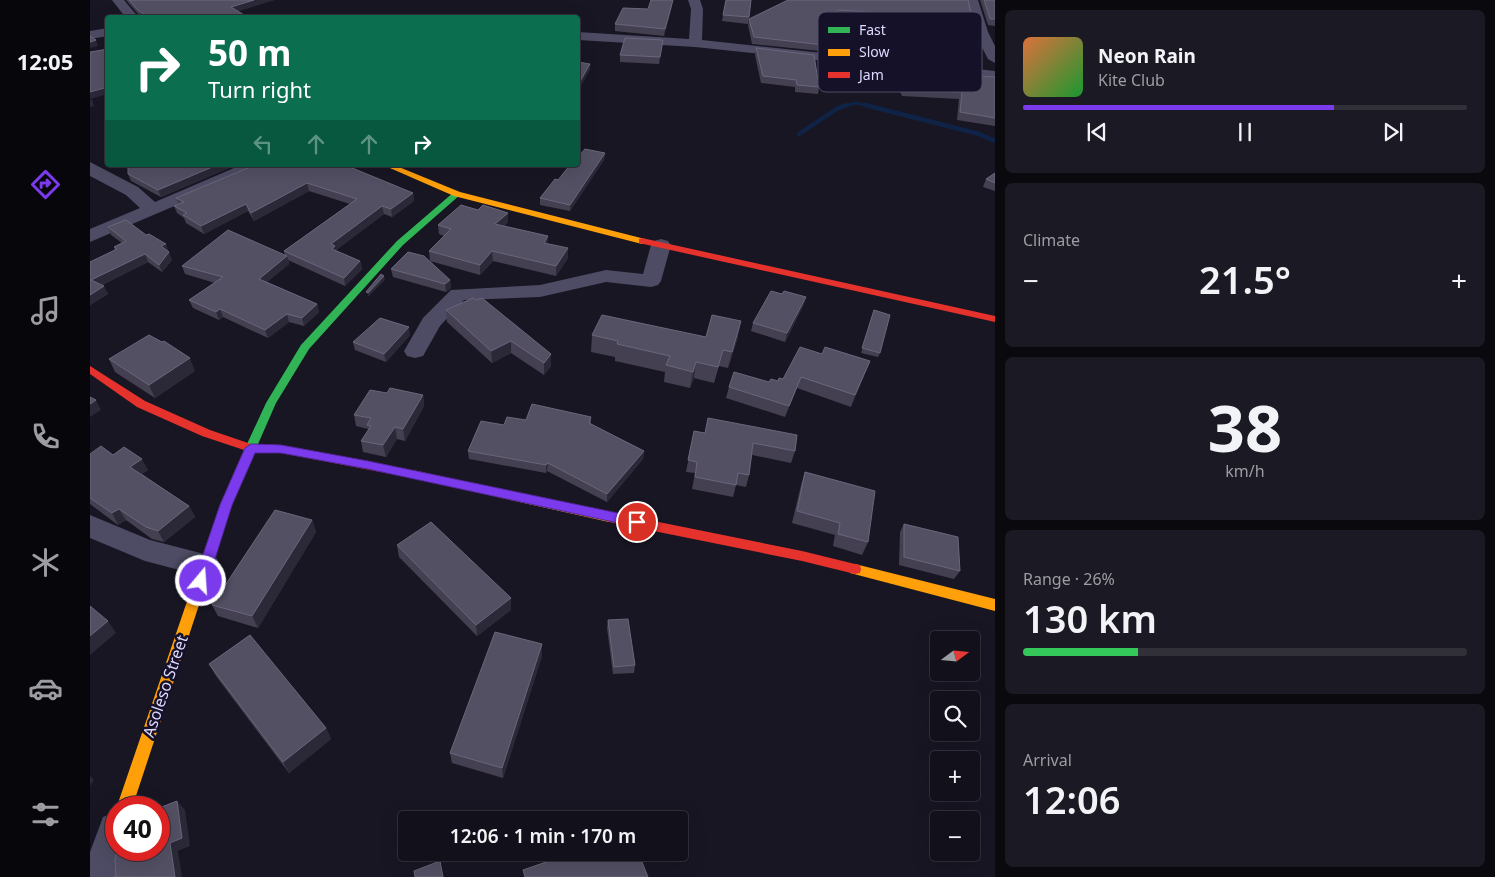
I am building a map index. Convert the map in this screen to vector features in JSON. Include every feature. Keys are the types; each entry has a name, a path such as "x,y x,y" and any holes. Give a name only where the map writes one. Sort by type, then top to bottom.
{"street":[{"path":"118,0 130,15"},
{"path":"694,0 697,9 696,43"},
{"path":"90,35 105,32"},
{"path":"982,34 995,59"},
{"path":"580,36 696,43 818,57"},
{"path":"982,75 995,76"},
{"path":"90,236 250,167"},
{"path":"392,167 457,194 661,245 995,319"},
{"path":"90,168 101,176 132,191 152,209"},
{"name":"Asoleso Street","path":"128,796 226,505 271,403 305,348 400,243 457,194"},
{"path":"415,350 431,323 458,294 540,291 606,276 651,281 661,245"},
{"path":"90,369 140,404 206,433 251,448 281,449 462,484 600,515 802,556 995,605"},
{"path":"90,526 145,550 206,565"},
{"path":"100,877 105,861"}],"building":[{"path":"129,0 254,0 231,7 244,15 146,15"},
{"path":"651,0 673,0 665,29 615,24 623,8 648,9"},
{"path":"726,0 751,0 749,17 723,15"},
{"path":"788,0 968,0 971,12 867,12 838,10 837,12 818,12 818,44 754,37 749,19"},
{"path":"984,0 995,0 995,19 990,19"},
{"path":"90,36 96,40 90,42"},
{"path":"625,38 663,40 660,57 620,55"},
{"path":"756,48 814,55 818,87 797,85 796,80 763,76"},
{"path":"105,50 105,88 90,92 90,52"},
{"path":"580,62 590,64 580,82"},
{"path":"982,76 995,77 995,118 960,112 962,92 982,92"},
{"path":"585,149 605,153 570,205 540,198 555,179 558,180 568,167 580,167 580,155"},
{"path":"128,167 212,167 158,190 128,174"},
{"path":"250,167 350,167 413,193 391,209 382,206 331,244 335,246 332,249 360,261 344,278 284,251 357,199 307,183 251,213 246,204 201,226 183,215 187,213 174,206 184,202 176,198"},
{"path":"995,173 995,183 986,179"},
{"path":"461,205 478,210 483,205 508,213 495,224 548,236 544,243 568,248 556,266 492,251 480,265 429,251 451,229 438,225"},
{"path":"126,220 146,235 149,234 166,244 161,246 169,252 159,265 145,254 91,280 104,286 90,295 90,262 117,249 114,247 126,241 108,227"},
{"path":"228,230 287,256 259,279 317,304 302,318 287,314 265,330 220,309 216,312 189,300 223,277 182,266"},
{"path":"408,252 424,256 450,280 445,284 391,269"},
{"path":"381,274 384,276 368,293 366,292"},
{"path":"771,291 782,294 784,291 806,297 787,333 753,323"},
{"path":"473,298 476,300 482,298 551,354 544,363 511,341 491,351 446,310"},
{"path":"874,310 890,315 880,353 862,348"},
{"path":"602,315 706,337 712,315 741,321 732,352 723,350 718,367 696,362 693,372 666,365 670,356 617,344 618,341 592,335"},
{"path":"380,318 409,327 384,354 353,342"},
{"path":"149,335 162,342 164,341 190,358 149,385 109,359"},
{"path":"800,347 822,354 825,347 870,361 855,395 801,377 789,406 729,387 734,372 769,382 771,379 778,381 779,378 783,379"},
{"path":"390,388 423,395 403,429 395,427 383,445 361,441 371,426 367,425 371,418 354,415 370,390 387,393"},
{"path":"90,397 96,400 90,404"},
{"path":"532,404 591,417 589,423 644,451 607,494 548,463 546,465 468,451 481,421 504,425 507,417 526,420"},
{"path":"708,418 797,435 795,451 753,443 749,475 738,473 736,485 695,477 697,462 688,460 694,431 705,433"},
{"path":"101,446 113,455 124,447 142,459 130,467 189,506 158,531 146,527 119,509 112,513 90,498 90,454"},
{"path":"805,472 875,491 868,542 838,534 840,523 797,511"},
{"path":"275,510 312,520 252,616 212,605"},
{"path":"431,522 511,598 476,625 397,545"},
{"path":"904,524 958,537 960,571 904,557"},
{"path":"90,606 108,621 90,636"},
{"path":"628,619 635,665 614,667 608,620"},
{"path":"495,632 542,644 502,768 450,753"},
{"path":"250,635 326,728 283,762 209,664"},
{"path":"177,801 182,838 170,843 170,804"},
{"path":"170,843 175,877 114,877 116,876 115,861 170,861"},
{"path":"440,861 443,877 415,877 414,871"},
{"path":"549,861 642,861 648,877 525,877 523,870"}],"waterway":[{"path":"848,105 856,103 870,106"},
{"path":"799,134 838,108 848,105"},
{"path":"844,106 848,105"},
{"path":"865,105 979,134 995,141"}],"traffic: fast":[{"path":"247,457 271,403 305,347 400,243 457,194"}],"traffic: slow":[{"path":"392,167 457,194 642,241"},
{"path":"128,796 226,505 247,457"},
{"path":"412,474 609,517"},
{"path":"855,569 995,605"}],"traffic: jam":[{"path":"642,241 995,319"},
{"path":"90,369 141,404 206,433 251,448 281,449 412,474"},
{"path":"609,517 802,556 855,569"}],"route":[{"path":"201,581 226,505 251,448 281,449 368,465 637,522"}]}
